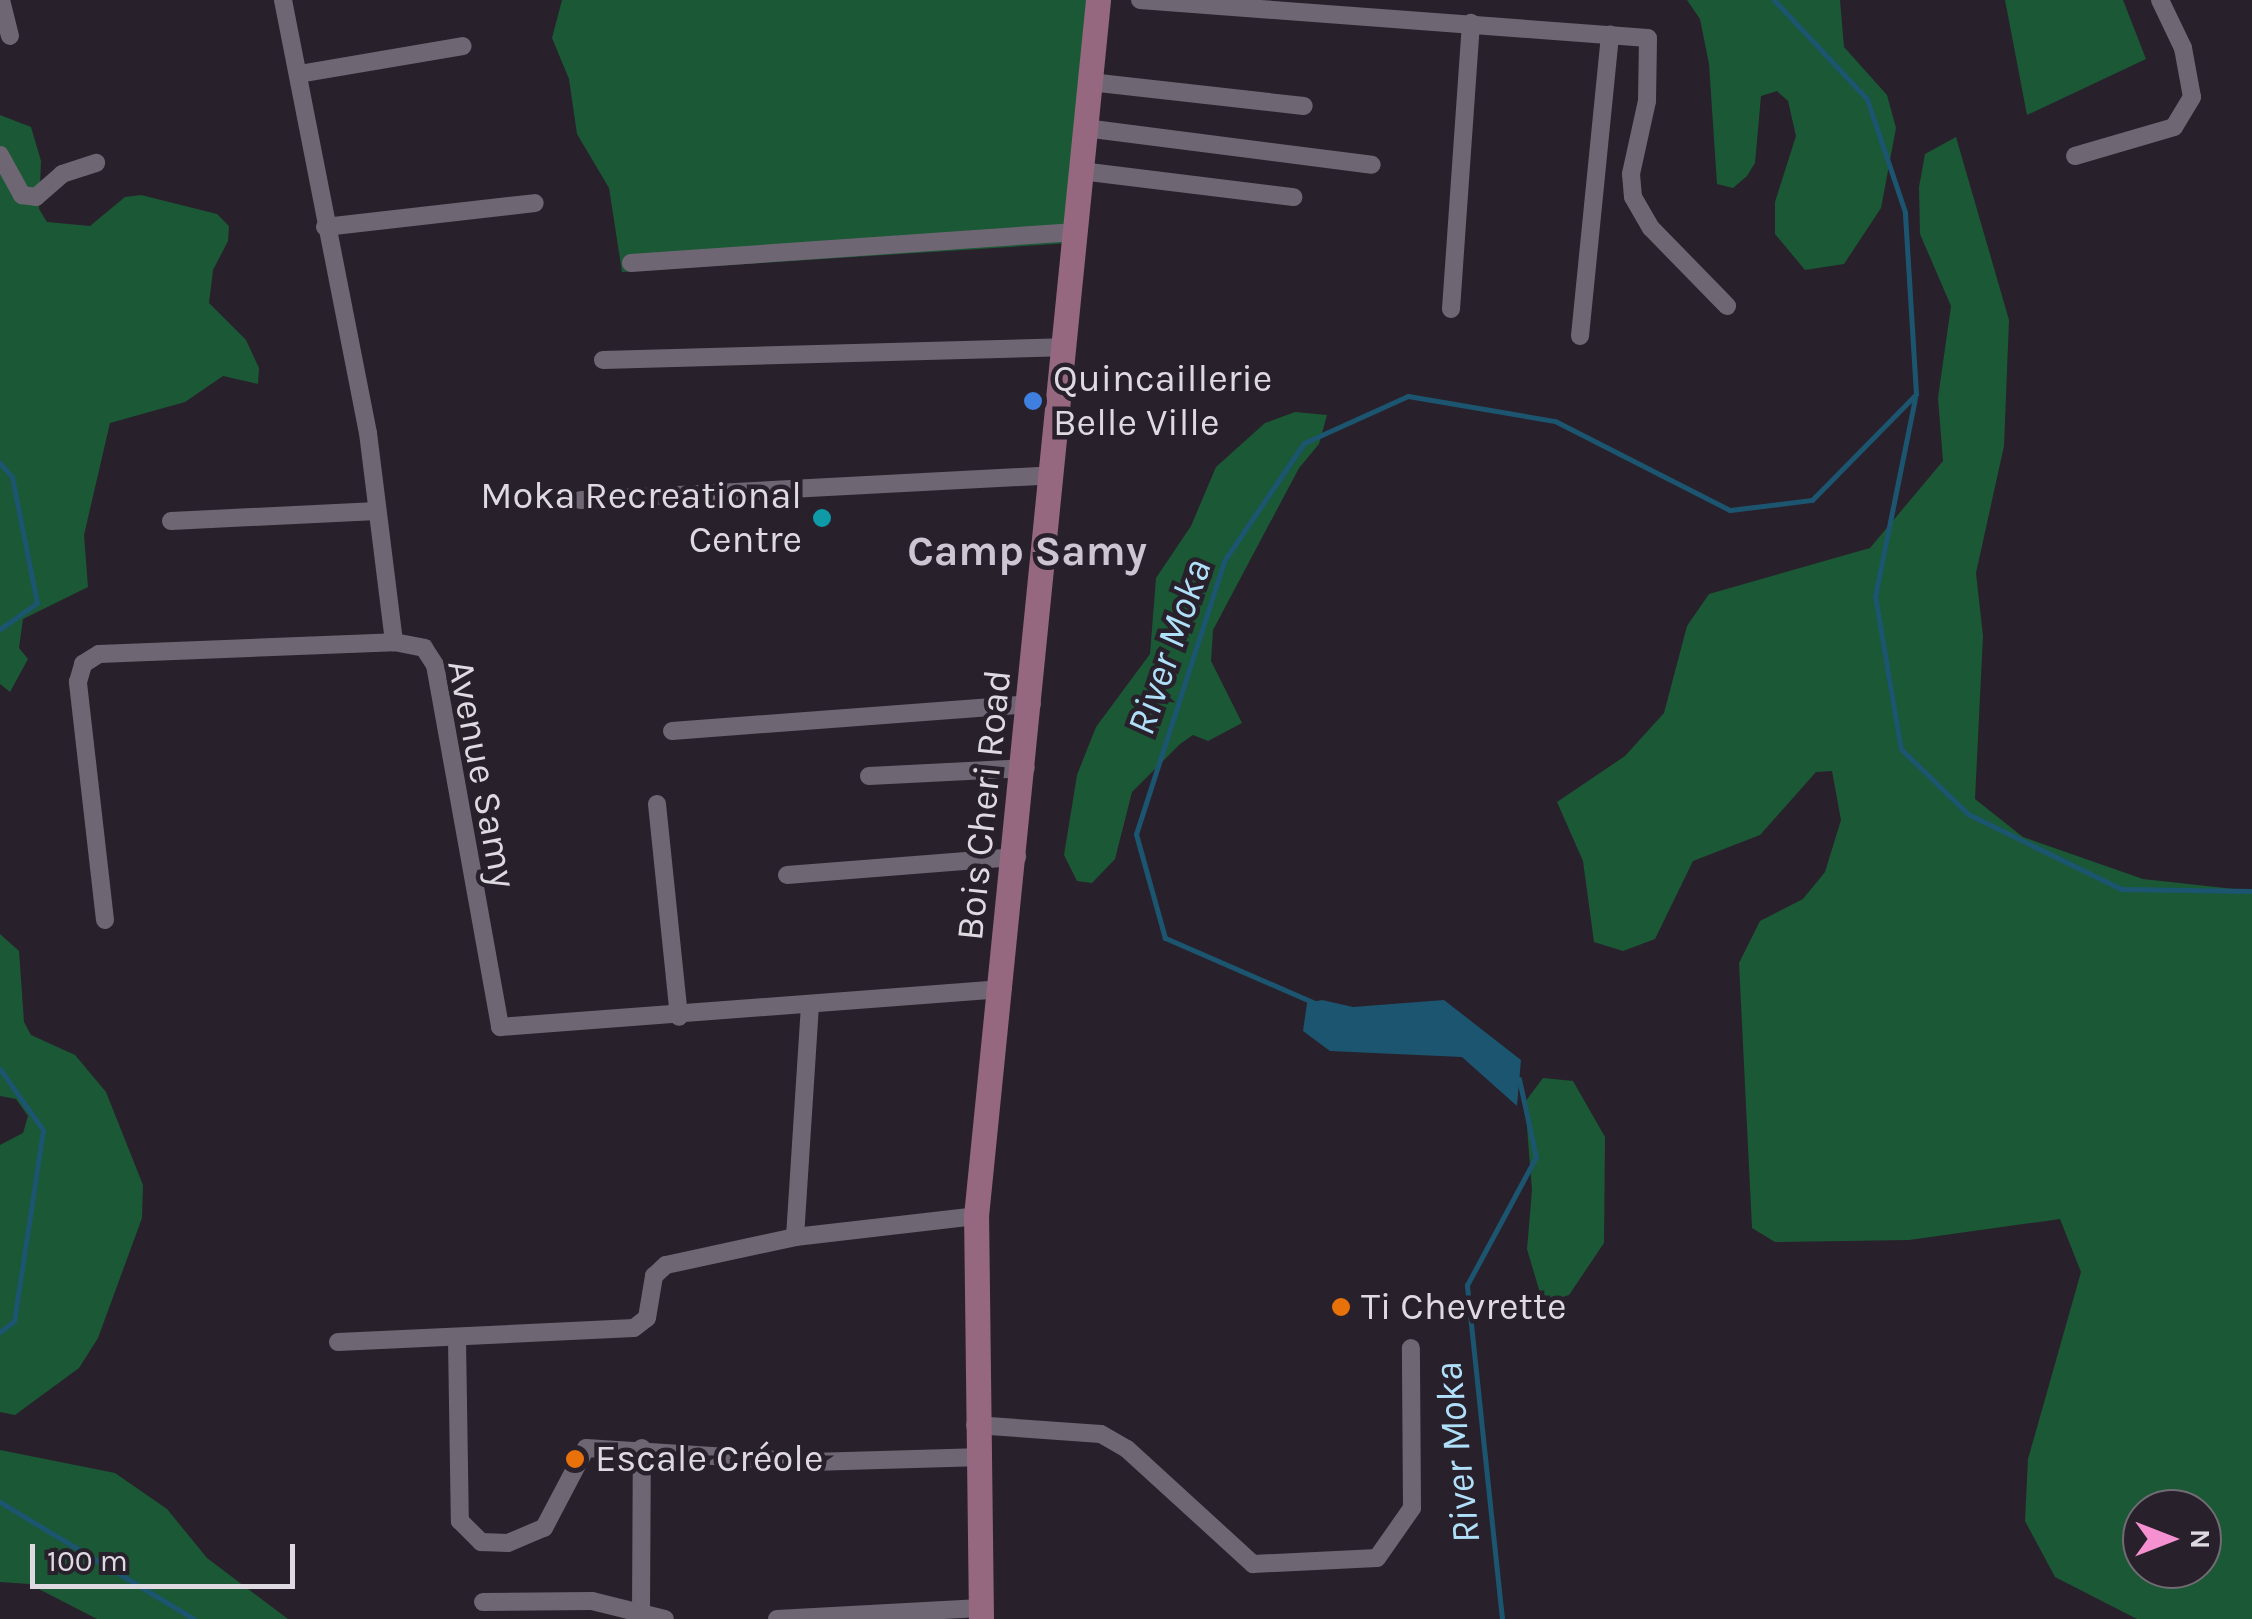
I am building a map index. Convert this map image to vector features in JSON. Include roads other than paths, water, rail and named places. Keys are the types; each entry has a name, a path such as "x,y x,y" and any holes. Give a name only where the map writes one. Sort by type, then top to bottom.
{"main road":[{"name":"Bois Cheri Road","path":"981,1613 975,1457 976,1216 1017,858 1072,232 1098,0"}],"street":[{"path":"1,0 10,36"},
{"name":"Avenue Samy","path":"283,0 377,511 394,642 424,648 435,665 500,1027 680,1017 1003,989"},
{"path":"1140,0 1644,37 1652,46 1646,114 1630,174 1634,202 1650,228 1727,306"},
{"path":"1451,309 1464,22 1460,0"},
{"path":"2075,156 2174,127 2192,96 2183,48 2160,0"},
{"path":"1580,336 1610,34"},
{"path":"299,74 463,46"},
{"path":"1090,82 1304,106"},
{"path":"1085,128 1372,164"},
{"path":"0,155 22,195 36,197 62,174 96,162"},
{"path":"1081,172 1293,197"},
{"path":"325,227 535,203"},
{"path":"631,262 1072,232"},
{"path":"603,360 1062,347"},
{"path":"580,500 1052,475"},
{"path":"171,521 377,511"},
{"path":"105,920 78,682 83,664 99,654 394,642"},
{"path":"672,732 1032,704"},
{"path":"869,776 1026,768"},
{"path":"657,804 680,1017"},
{"path":"787,875 1017,858"},
{"path":"795,1236 810,1006"},
{"path":"338,1342 457,1340 634,1328 647,1318 654,1276 666,1265 795,1236 976,1216"},
{"path":"457,1340 456,1484 466,1534 480,1542 526,1537 557,1513 580,1451 642,1448 811,1462 975,1457"},
{"path":"975,1425 1101,1434 1128,1449 1253,1564 1377,1558 1412,1508 1412,1348"},
{"path":"641,1614 642,1448"},
{"path":"483,1602 592,1602 665,1619"},
{"path":"777,1619 981,1613"}],"water":[{"path":"1322,1000 1353,1007 1444,1000 1521,1060 1517,1106 1462,1057 1330,1051 1303,1031 1307,1003"}],"waterway":[{"name":"River Moka","path":"1317,1004 1165,938 1136,834 1224,561 1304,443 1408,396 1555,421 1730,510 1812,500 1916,394 1905,212 1867,99 1774,0"},
{"path":"1915,398 1875,596 1901,749 1968,814 2121,889 2252,891"},
{"path":"0,463 12,477 37,603 0,629"},
{"path":"0,1069 43,1130 14,1321 0,1332"},
{"name":"River Moka","path":"1502,1619 1467,1285 1536,1157 1519,1079"},
{"path":"0,1502 194,1619"}],"place":[{"name":"Quincaillerie Belle Ville","path":"1033,401"},
{"name":"Moka Recreational Centre","path":"822,518"},
{"name":"Ti Chevrette","path":"1341,1307"},
{"name":"Escale Créole","path":"575,1459"}],"district":[{"name":"Camp Samy","path":"1027,551"}]}
